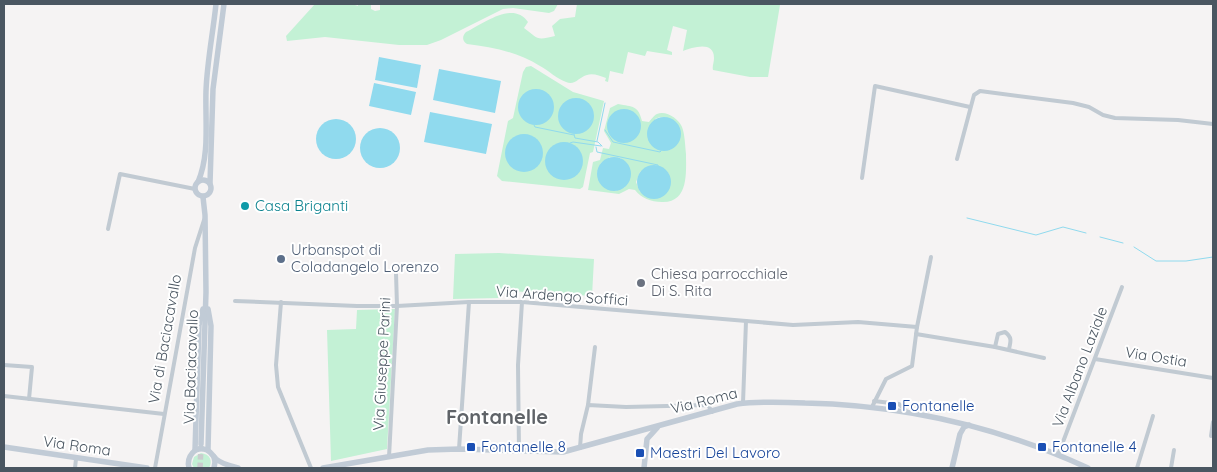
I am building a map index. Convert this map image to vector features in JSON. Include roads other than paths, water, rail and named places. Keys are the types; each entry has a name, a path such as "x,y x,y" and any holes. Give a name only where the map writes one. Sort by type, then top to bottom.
{"main road":[{"path":"216,4 206,90 204,169 195,189 197,194 203,197 210,193 212,187 210,183 213,89 224,4"},
{"path":"198,182 204,180 210,183"},
{"name":"Via di Baciacavallo","path":"203,197 206,292"},
{"path":"183,468 189,466 189,457 195,450 199,325 206,292"},
{"path":"206,292 211,326 208,450"},
{"name":"Via Baciacavallo","path":"201,444 206,292"},
{"name":"Via Roma","path":"323,468 428,450 459,449 557,453 743,403 873,404 907,413 971,425 1058,455 1088,468"},
{"path":"953,421 958,425 960,434"},
{"path":"644,468 646,443 653,430 663,425"},
{"path":"952,468 960,434 964,427 971,425"},
{"path":"629,434 641,436 646,443"},
{"name":"Via Roma","path":"4,447 147,468"},
{"path":"195,450 208,450 223,463 238,468"},
{"path":"214,457 214,468"}],"street":[{"path":"862,178 874,86 970,107"},
{"path":"957,159 974,95 980,91 1073,103 1089,107 1103,116 1115,118 1178,120 1213,124"},
{"path":"108,229 120,174 195,189"},
{"name":"Via di Baciacavallo","path":"155,468 195,248 205,215"},
{"path":"873,404 886,379 912,366 917,327 931,256"},
{"name":"Via Giuseppe Parini","path":"389,457 398,306 396,273"},
{"name":"Via Albano Laziale","path":"1058,455 1122,287"},
{"name":"Via Ardengo Soffici","path":"235,301 356,306 522,302 792,325 858,322 917,327"},
{"path":"281,302 276,365 278,387 311,468"},
{"path":"459,449 469,302"},
{"path":"519,452 518,365 522,302"},
{"path":"743,403 746,321"},
{"path":"995,347 998,334 1004,332 1009,335 1011,340 1009,349"},
{"path":"916,334 1009,349 1044,358"},
{"path":"580,448 581,434 588,405 595,347"},
{"name":"Via Ostia","path":"1095,358 1213,378"},
{"path":"4,364 32,367 29,399"},
{"path":"4,396 164,414"},
{"path":"588,405 626,407 708,405 712,412"},
{"path":"1137,468 1153,416"},
{"path":"1211,436 1213,422"},
{"path":"1170,468 1174,450"},
{"path":"75,468 76,459"}],"water":[{"path":"379,57 421,65 417,88 375,80"},
{"path":"439,69 501,81 495,113 433,100"},
{"path":"374,83 416,92 411,115 369,106"},
{"path":"536,89 549,94 554,107 549,120 536,125 523,120 518,107 523,94"},
{"path":"576,98 589,103 594,116 589,129 576,134 563,129 558,116 563,103"},
{"path":"624,109 636,114 641,126 636,138 624,143 612,138 607,126 612,114"},
{"path":"430,112 492,124 486,154 424,142"},
{"path":"664,117 676,122 681,134 676,146 664,151 652,146 647,134 652,122"},
{"path":"336,119 347,122 353,128 356,139 353,150 347,156 336,159 325,156 319,150 316,139 319,128 325,122"},
{"path":"380,128 391,131 397,137 400,148 397,159 391,165 380,168 369,165 363,159 360,148 363,137 369,131"},
{"path":"524,134 538,139 543,153 538,167 524,172 510,167 505,153 510,139"},
{"path":"564,142 578,147 583,161 578,175 564,180 550,175 545,161 550,147"},
{"path":"614,157 626,162 631,174 626,186 614,191 602,186 597,174 602,162"},
{"path":"654,165 666,170 671,182 666,194 654,199 642,194 637,182 642,170"}],"waterway":[{"path":"597,141 605,103"},
{"path":"534,125 535,127 574,135"},
{"path":"605,130 613,142 661,151"},
{"path":"574,134 575,138 598,142 602,146"},
{"path":"570,143 601,146"},
{"path":"596,147 597,152 658,166"},
{"path":"967,218 1036,235 1063,227 1086,233"},
{"path":"1100,237 1123,243"},
{"path":"1134,247 1156,261 1186,261 1213,257"}],"tunnel":[{"path":"200,468 201,446"}],"place":[{"name":"Casa Briganti","path":"245,206"},
{"name":"Urbanspot di Coladangelo Lorenzo","path":"281,259"},
{"name":"Chiesa parrocchiale Di S. Rita","path":"641,283"},
{"name":"Fontanelle","path":"892,406"},
{"name":"Fontanelle 8","path":"471,447"},
{"name":"Fontanelle 4","path":"1042,447"},
{"name":"Maestri Del Lavoro","path":"640,453"}],"district":[{"name":"Fontanelle","path":"497,417"}]}
